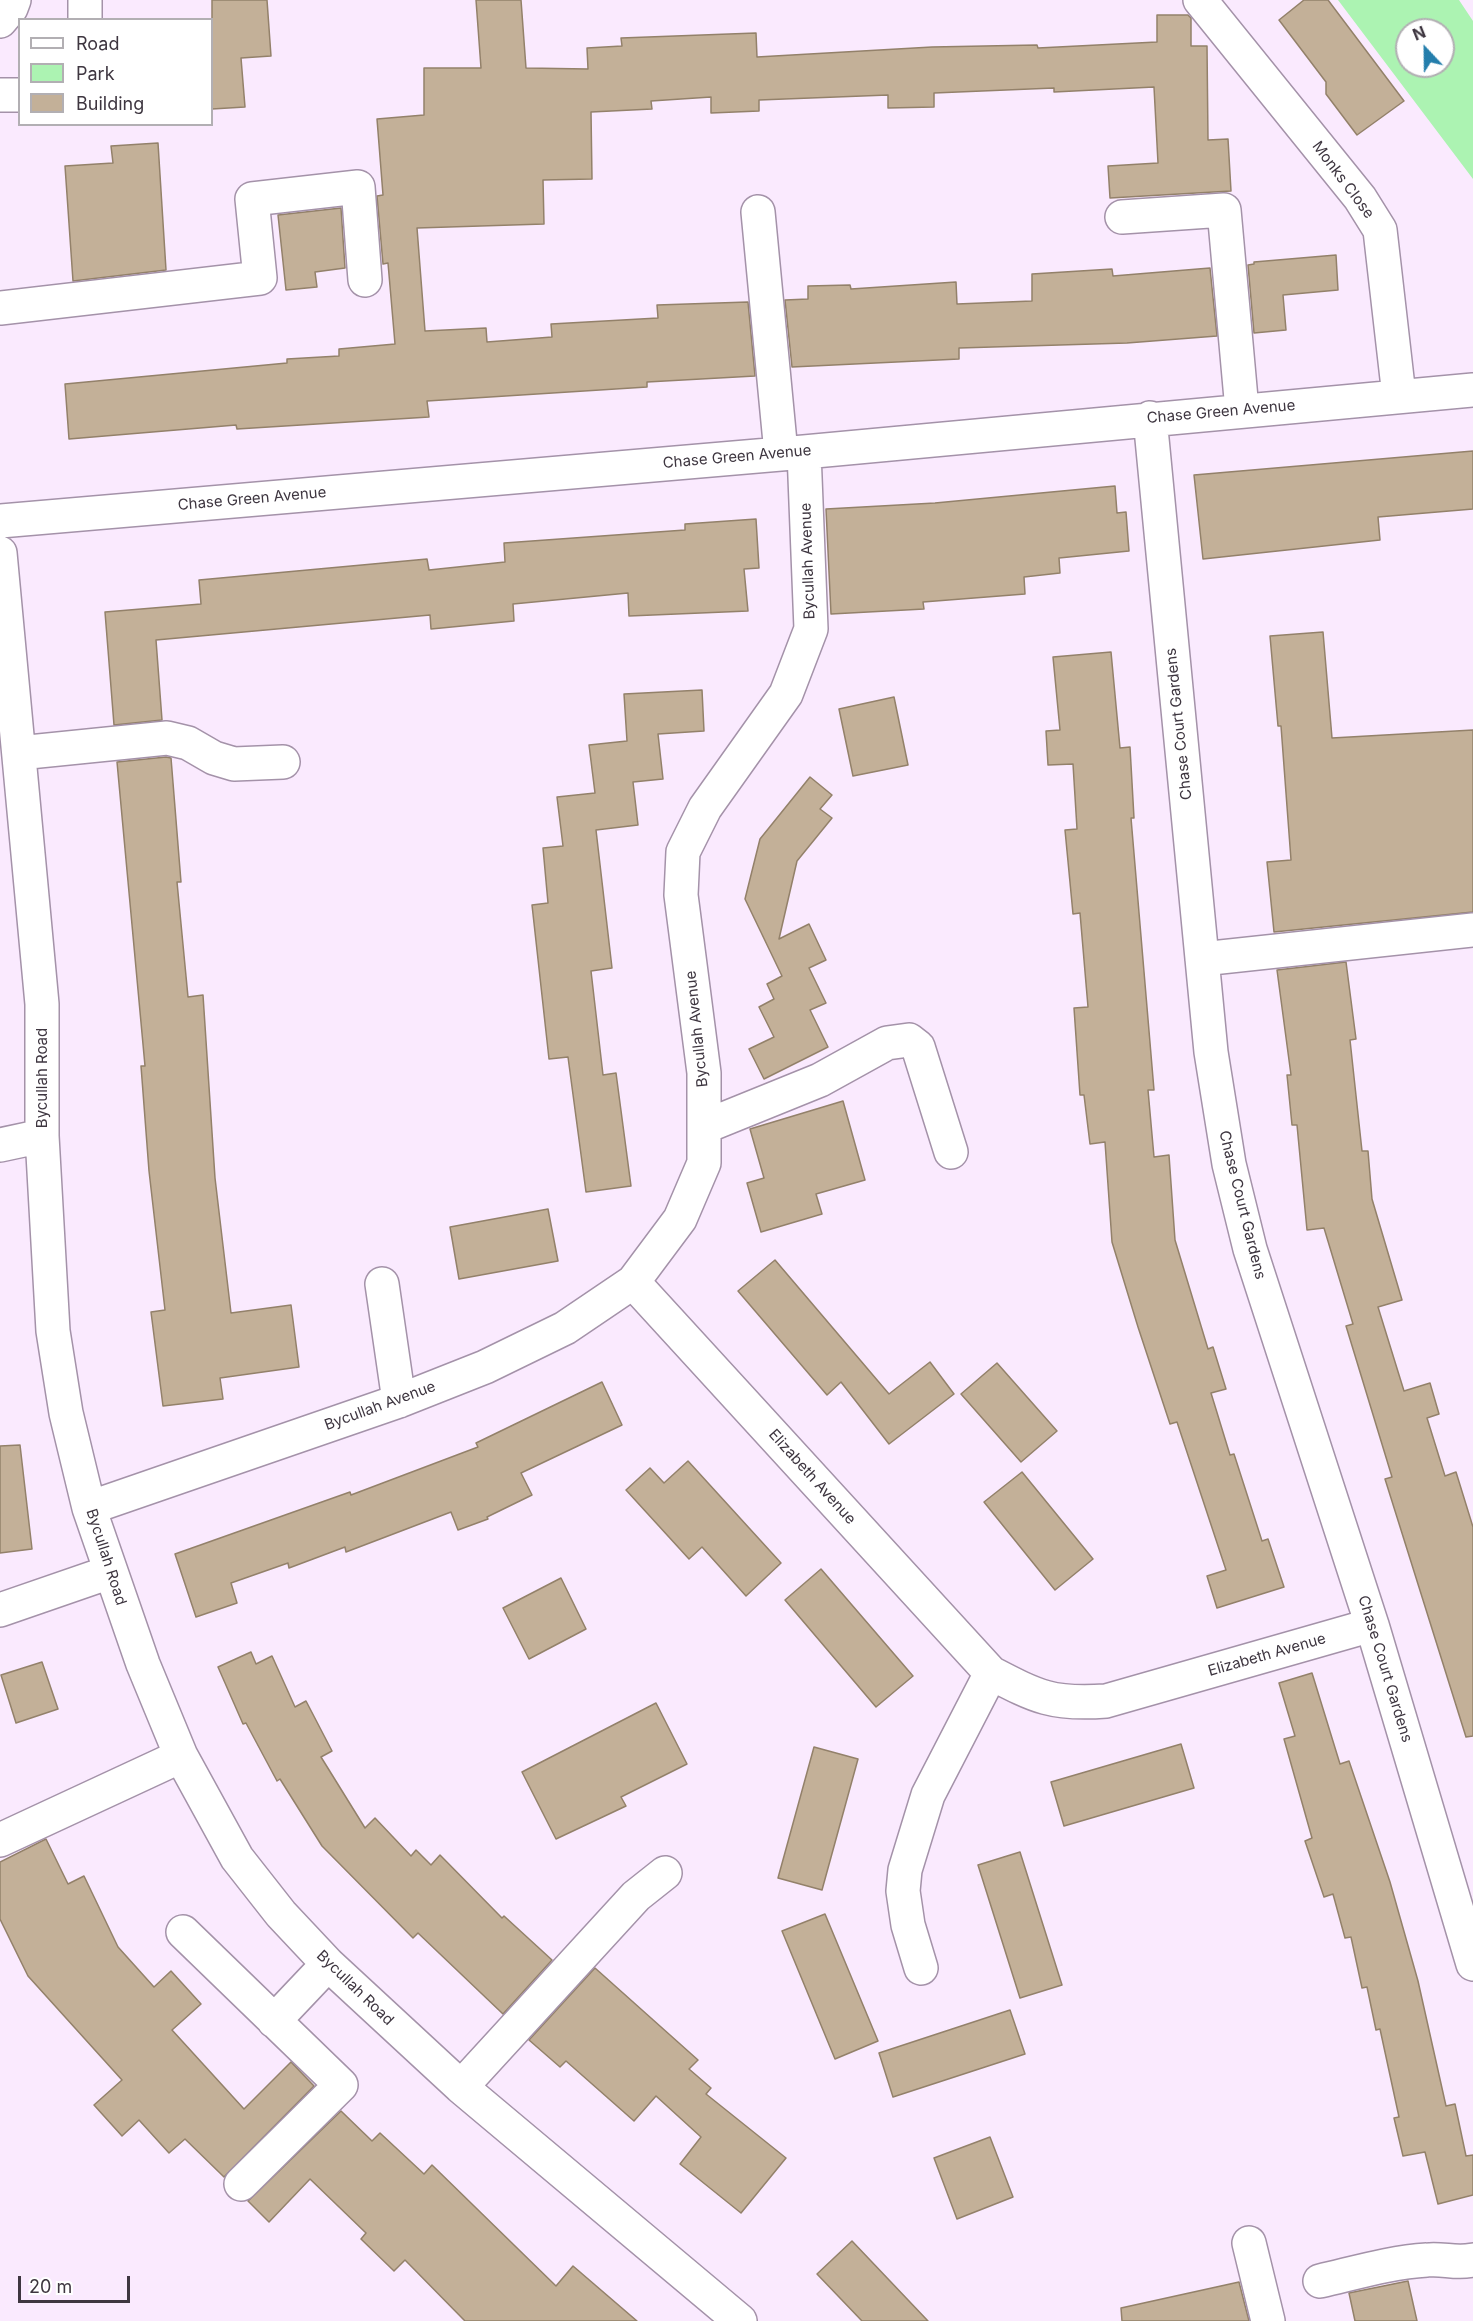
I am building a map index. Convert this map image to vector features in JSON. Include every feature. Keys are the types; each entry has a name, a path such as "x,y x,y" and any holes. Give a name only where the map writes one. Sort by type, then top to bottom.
{"street":[{"path":"0,21 11,8 14,0"},
{"path":"85,0 85,18"},
{"name":"Monks Close","path":"1200,0 1360,198 1380,230 1399,396"},
{"path":"0,95 18,95"},
{"path":"0,308 260,278 252,199 358,187 365,280"},
{"path":"1122,217 1224,210 1242,410"},
{"name":"Bycullah Avenue","path":"89,1508 399,1401 485,1367 565,1328 633,1282 680,1219 704,1163 704,1073 681,895 683,852 705,808 786,694 811,629 792,452 758,212"},
{"name":"Chase Green Avenue","path":"0,521 1473,390"},
{"name":"Chase Court Gardens","path":"1150,418 1211,1052 1229,1164 1250,1249 1372,1626 1473,1964"},
{"name":"Bycullah Road","path":"0,553 19,753 12,805 42,1004 42,1136 53,1331 66,1413 89,1508 110,1572 181,1756 237,1858 281,1914 328,1964 460,2086 740,2321"},
{"path":"19,753 167,738 188,743 214,758 234,764 283,762"},
{"path":"1202,959 1473,930"},
{"path":"704,1127 820,1080 887,1043 909,1040 918,1047 951,1152"},
{"path":"0,1145 42,1136"},
{"name":"Elizabeth Avenue","path":"633,1282 991,1673 1036,1696 1070,1704 1106,1701 1372,1626"},
{"path":"382,1284 399,1401"},
{"path":"0,1610 110,1572"},
{"path":"921,1968 908,1925 903,1891 905,1869 928,1795 991,1673"},
{"path":"0,1840 181,1756"},
{"path":"460,2086 636,1896 665,1873"},
{"path":"183,1932 341,2085 241,2184"},
{"path":"274,2021 328,1964"},
{"path":"1249,2243 1268,2321"},
{"path":"1320,2281 1407,2262 1430,2259 1460,2263 1473,2260"}],"green space":[{"path":"1338,0 1459,0 1473,21 1473,179 1397,78 1455,78 1455,18 1395,18 1395,76"}],"building":[{"path":"212,0 267,0 271,56 241,58 245,107 213,109"},
{"path":"476,0 521,0 526,68 588,69 587,48 622,46 621,38 756,33 757,57 932,47 1037,45 1038,48 1157,42 1157,15 1188,15 1191,18 1191,46 1207,46 1208,140 1228,139 1231,191 1110,198 1108,166 1158,163 1154,87 1054,92 1054,88 934,93 934,107 888,108 888,95 759,100 759,111 711,113 711,97 651,101 652,109 591,112 592,179 543,180 544,224 417,228 425,331 486,328 487,342 552,337 551,324 658,318 657,305 748,302 755,376 647,382 647,387 427,401 429,417 237,429 236,425 69,439 65,384 287,363 287,359 339,356 339,349 395,344 388,263 383,264 377,196 383,195 377,119 424,115 424,68 481,68"},
{"path":"1304,0 1328,0 1404,101 1357,135 1326,94 1326,82 1279,20"},
{"path":"158,143 166,270 73,281 65,166 113,163 111,146"},
{"path":"341,208 345,268 315,272 317,287 286,290 278,215"},
{"path":"1336,255 1338,290 1283,295 1286,330 1254,333 1248,265 1254,262"},
{"path":"1210,268 1217,336 1127,343 959,348 959,359 792,367 785,300 808,299 808,286 850,285 851,289 956,282 957,304 1032,301 1032,274 1112,269 1113,276"},
{"path":"1473,451 1473,509 1378,517 1380,540 1203,559 1194,475"},
{"path":"1115,486 1117,513 1126,512 1129,551 1059,558 1060,573 1024,577 1025,594 923,602 924,609 831,614 826,509 935,503"},
{"path":"756,519 759,568 744,569 748,611 629,616 628,593 513,604 514,621 431,629 430,615 156,640 162,720 114,725 105,612 201,604 199,580 427,559 429,570 505,562 504,543 685,530 685,524"},
{"path":"1323,632 1332,738 1473,730 1473,912 1274,932 1267,862 1291,860 1281,726 1278,726 1270,636"},
{"path":"1111,652 1120,748 1130,747 1134,818 1131,818 1154,1090 1148,1090 1154,1157 1169,1155 1175,1240 1208,1349 1213,1347 1226,1389 1211,1393 1230,1455 1234,1454 1262,1541 1268,1539 1284,1587 1217,1608 1207,1576 1226,1570 1177,1422 1170,1424 1138,1327 1112,1242 1105,1142 1090,1144 1084,1095 1080,1095 1074,1008 1088,1007 1080,913 1073,914 1065,830 1077,829 1073,764 1048,765 1046,731 1060,730 1053,657"},
{"path":"702,690 704,731 658,734 663,779 633,782 638,825 596,830 612,968 591,971 603,1075 616,1073 631,1186 586,1192 568,1057 549,1059 532,905 548,903 543,848 563,846 557,797 595,793 589,745 627,741 624,694"},
{"path":"894,697 908,765 853,776 839,709"},
{"path":"171,758 181,882 177,882 188,997 203,995 215,1178 231,1313 291,1305 299,1367 220,1378 223,1399 163,1406 151,1312 165,1310 149,1171 141,1066 145,1066 117,762"},
{"path":"810,777 832,795 820,809 832,818 797,861 779,939 809,924 826,960 809,968 826,1003 810,1010 828,1047 764,1079 749,1049 774,1037 759,1007 774,999 767,984 782,976 745,899 760,839"},
{"path":"1346,962 1356,1039 1350,1040 1362,1151 1368,1151 1372,1199 1402,1300 1378,1307 1404,1391 1430,1383 1439,1414 1427,1418 1445,1476 1456,1472 1473,1527 1473,1736 1466,1737 1385,1479 1392,1477 1346,1326 1353,1324 1324,1228 1307,1230 1297,1125 1292,1125 1287,1075 1291,1075 1277,970"},
{"path":"843,1101 865,1180 816,1194 822,1214 761,1232 747,1183 764,1178 750,1129"},
{"path":"548,1209 558,1261 459,1279 450,1227"},
{"path":"775,1260 889,1394 930,1362 954,1394 889,1444 841,1382 827,1395 738,1291"},
{"path":"997,1363 1057,1431 1021,1462 961,1394"},
{"path":"602,1382 622,1425 521,1473 532,1495 487,1517 488,1519 458,1530 451,1512 346,1552 345,1547 289,1568 288,1563 231,1583 237,1603 196,1617 175,1554 350,1492 351,1495 478,1447 476,1443"},
{"path":"20,1445 32,1549 0,1553 0,1446"},
{"path":"688,1461 781,1563 746,1596 702,1547 689,1559 626,1490 650,1468 664,1483"},
{"path":"1022,1472 1093,1559 1055,1590 984,1502"},
{"path":"821,1569 913,1676 876,1707 785,1600"},
{"path":"561,1578 586,1629 529,1659 503,1608"},
{"path":"251,1652 256,1664 272,1656 295,1707 306,1701 332,1751 321,1757 365,1828 375,1818 411,1856 416,1850 431,1865 440,1855 502,1918 504,1916 552,1960 503,2014 418,1933 413,1938 322,1846 280,1779 277,1781 246,1723 243,1724 218,1667"},
{"path":"42,1662 58,1709 16,1723 1,1675"},
{"path":"1312,1673 1340,1764 1349,1761 1390,1882 1418,1981 1446,2106 1455,2104 1466,2156 1473,2155 1473,2195 1438,2204 1425,2152 1403,2156 1394,2118 1399,2117 1380,2029 1376,2030 1367,1987 1362,1988 1351,1937 1345,1938 1333,1894 1324,1897 1305,1841 1312,1838 1284,1739 1295,1736 1279,1683"},
{"path":"656,1703 687,1764 621,1797 626,1806 556,1839 522,1772"},
{"path":"1181,1744 1194,1788 1064,1826 1051,1782"},
{"path":"814,1747 858,1759 822,1890 778,1878"},
{"path":"46,1839 68,1884 84,1876 118,1947 154,1987 171,1971 201,2004 172,2030 244,2109 291,2062 314,2086 224,2177 185,2139 169,2153 139,2120 122,2136 94,2105 122,2080 28,1976 0,1919 0,1862"},
{"path":"1020,1852 1062,1985 1020,1998 978,1865"},
{"path":"825,1914 878,2041 835,2059 782,1931"},
{"path":"595,1968 698,2060 689,2069 711,2088 706,2094 786,2158 741,2213 680,2164 701,2137 656,2096 634,2121 566,2061 560,2067 529,2040"},
{"path":"1010,2010 1025,2054 893,2097 879,2053"},
{"path":"341,2111 372,2141 380,2133 424,2174 432,2165 556,2286 573,2266 637,2321 465,2321 405,2260 394,2271 361,2239 366,2233 310,2179 269,2222 248,2201"},
{"path":"990,2137 1013,2197 957,2219 934,2158"},
{"path":"852,2241 928,2321 862,2321 817,2274"},
{"path":"1408,2281 1417,2321 1355,2321 1349,2293"},
{"path":"1239,2282 1249,2321 1122,2321 1121,2308"}]}
